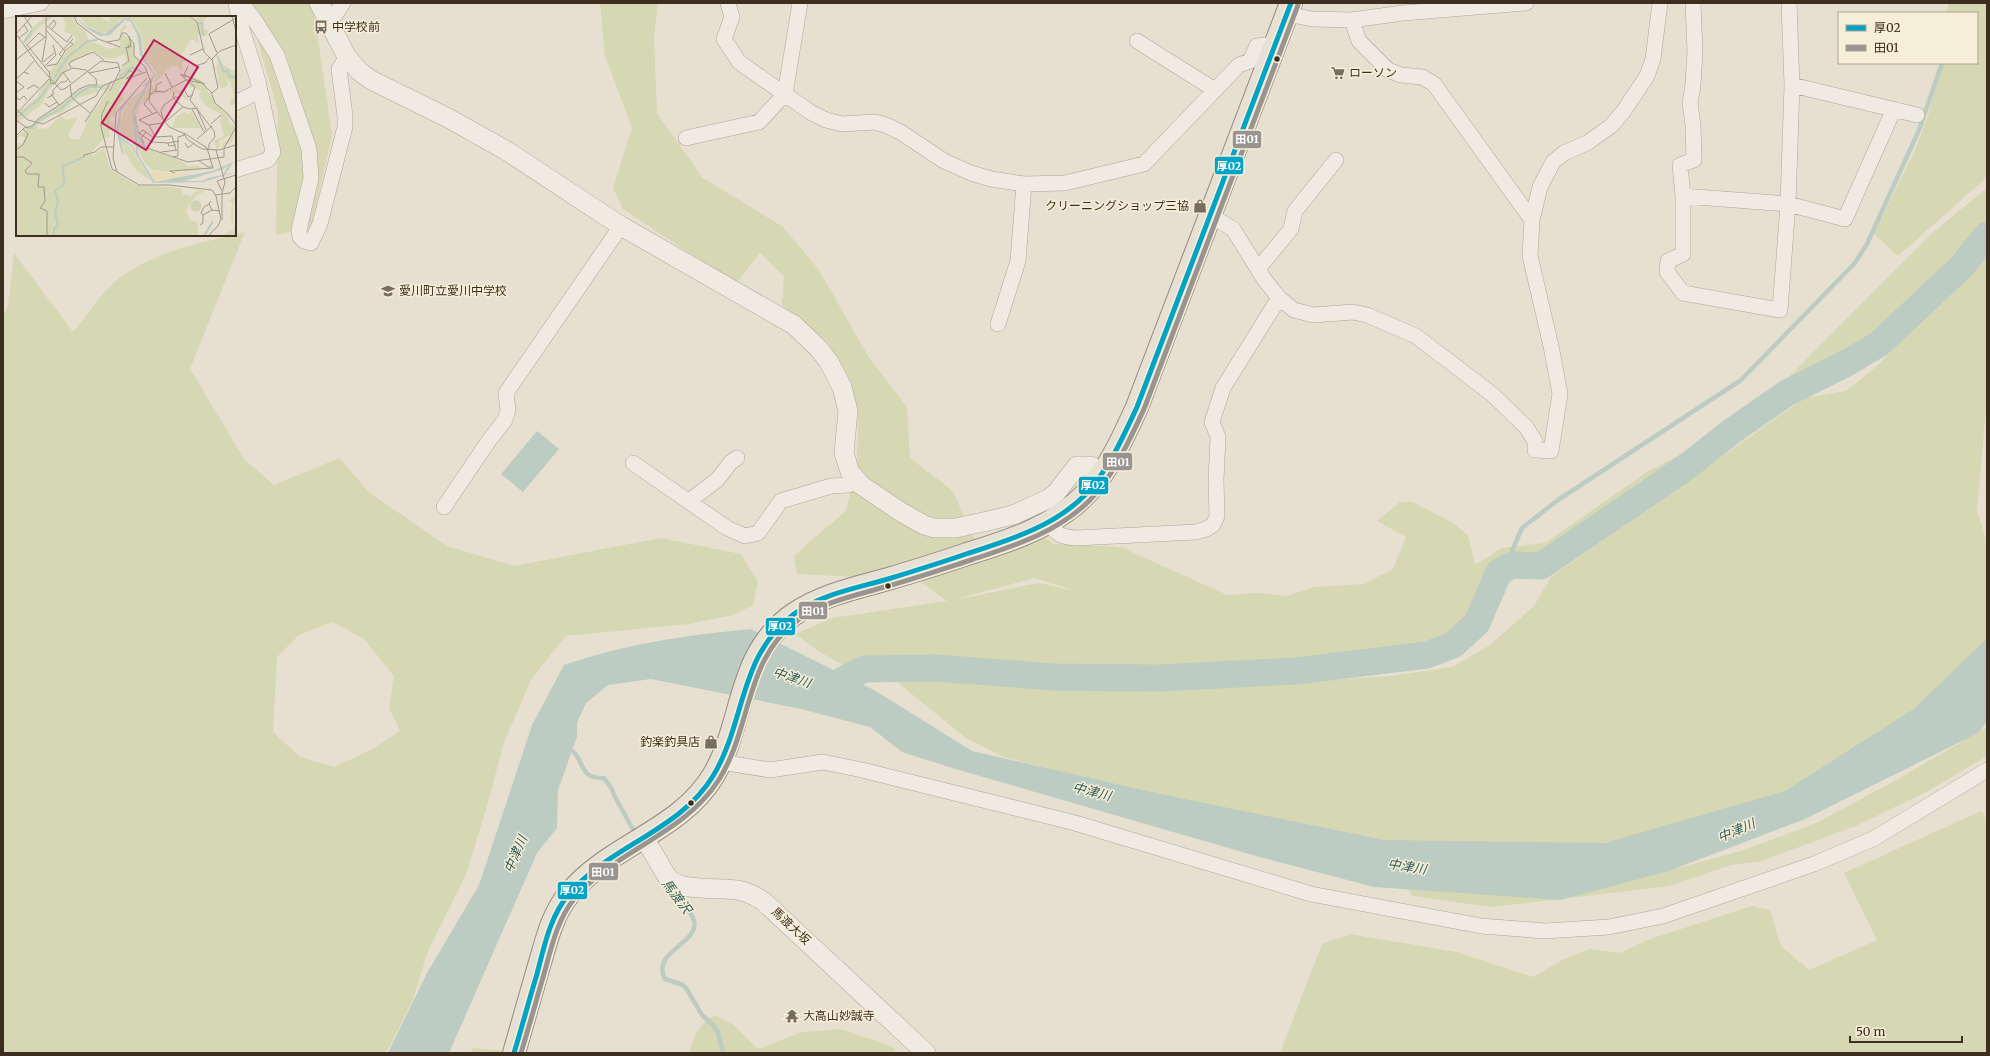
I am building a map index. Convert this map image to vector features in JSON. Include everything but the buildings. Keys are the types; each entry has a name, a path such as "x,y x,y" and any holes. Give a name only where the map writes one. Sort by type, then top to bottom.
{"main road":[{"path":"514,1053 550,928 560,906 586,876 643,836 673,818 688,805 709,782 724,753 751,669 764,644 784,622 806,607 830,596 1008,541 1049,523 1077,503 1101,474 1125,434 1137,407 1289,8"}],"street":[{"path":"3,11 41,3"},
{"path":"236,3 260,90 273,152 268,160 236,170"},
{"path":"241,3 254,19 277,55 309,149 311,178 298,234 308,243 311,243 316,237 343,137 345,116 339,69 347,57"},
{"path":"319,3 347,57 359,71 371,80 448,118 507,151 621,226 788,320 818,349 835,374 846,400 848,412 844,453 847,466 855,479 871,493 916,521 934,528 945,529 956,528 1013,515 1041,503 1056,493 1077,466 1091,466 1101,474"},
{"path":"329,24 343,3"},
{"path":"728,3 732,16 724,39 740,62 761,79 810,112 826,120 842,124 863,121 875,122 888,126 902,133 944,161 971,173 991,180 1024,184 1065,183 1144,164 1239,65 1250,61 1257,46 1266,45 1273,47"},
{"path":"686,138 759,122 785,94 800,3"},
{"path":"1289,8 1312,19 1352,20 1402,13 1526,3"},
{"path":"1210,215 1233,229 1258,269 1279,298 1298,312 1313,315 1353,312 1367,315 1416,336 1493,396 1526,427 1535,441 1535,450 1551,451 1560,394 1551,346 1530,256 1532,220 1540,186 1552,162 1564,153 1587,143 1610,126 1623,112 1647,76 1653,59 1660,3"},
{"path":"1693,3 1695,50 1693,85 1690,103 1693,125 1694,160 1680,165 1683,196 1683,254 1668,261 1667,272 1683,293 1780,310 1788,204 1792,85 1789,3"},
{"path":"1352,20 1359,41 1388,70 1401,75 1422,77 1434,84 1532,220"},
{"path":"1137,41 1161,51 1215,90"},
{"path":"1792,85 1917,115"},
{"path":"236,102 260,90"},
{"path":"1683,196 1788,204 1845,219 1894,109"},
{"path":"1258,269 1291,229 1295,211 1336,160"},
{"path":"998,324 1018,261 1024,184"},
{"path":"444,506 490,439 506,420 508,410 506,394 621,226"},
{"path":"1049,523 1056,533 1061,536 1076,538 1196,532 1206,530 1213,525 1218,512 1216,480 1218,437 1212,422 1223,388 1279,298"},
{"path":"689,501 717,480 731,462 737,458"},
{"path":"633,463 728,528 745,536 758,533 781,501 830,486 849,485 855,479"},
{"path":"724,753 770,770 823,762 862,770 1082,825 1312,894 1481,926 1545,931 1610,927 1663,916 1814,864 1873,839 1987,770"},
{"name":"馬渡大坂","path":"643,836 668,878 673,883 688,887 739,890 752,894 763,901 926,1053"}],"green space":[{"path":"247,3 319,3 314,12 332,135 311,228 276,235 278,112"},
{"path":"600,3 658,3 654,37 657,113 702,177 783,227 819,270 868,356 907,407 910,458 953,491 973,537 1002,553 1045,538 1054,544 1121,547 1227,595 1259,593 1287,596 1314,587 1364,584 1393,569 1406,537 1377,521 1400,502 1413,502 1451,522 1468,535 1475,565 1502,548 1545,543 1647,472 1683,453 1686,459 1551,552 1530,556 1503,555 1483,582 1458,631 1392,656 1181,672 1079,672 998,665 947,663 844,666 817,650 795,634 832,618 947,601 899,566 857,577 797,574 794,557 809,542 846,511 857,465 858,410 828,342 782,305 784,277 760,253 737,282 724,276 623,209 613,188 632,128 605,56","holes":["1034,578 1077,591 1039,583 953,600"]},
{"path":"1948,3 1987,3 1987,177 1898,256 1874,234 1915,150 1928,116 1941,64 1978,64 1978,12 1947,12"},
{"path":"1987,188 1987,223 1929,285 1869,342 1764,402 1931,234"},
{"path":"245,232 190,369 245,460 274,485 339,458 370,493 447,546 514,566 661,538 741,554 758,581 753,605 733,615 688,624 566,636 532,678 504,742 487,806 466,875 428,951 413,1000 389,1048 384,1053 3,1053 3,315 8,306 14,253 73,332 111,285 131,270 162,255 179,249 228,236 236,236 236,234","holes":["333,622 364,639 394,676 389,708 400,731 367,752 334,767 300,757 273,732 277,657 299,635"]},
{"path":"1987,257 1987,399 1977,510 1987,543 1987,645 1944,687 1863,745 1779,794 1684,828 1547,853 1435,846 1349,837 1058,771 1004,757 967,739 897,682 946,676 994,679 1078,690 1161,691 1391,676 1452,667 1490,645 1534,606 1551,577 1805,398 1846,391 1876,367 1939,302"},
{"path":"1987,727 1987,756 1928,791 1856,826 1762,861 1731,865 1670,886 1491,907 1412,896 1405,885 1603,884 1653,875 1741,851 1816,823 1891,783"},
{"path":"1981,811 1987,820 1987,1053 1280,1053 1322,944 1350,934 1456,952 1533,977 1562,960 1590,949 1620,953 1650,939 1752,906 1770,910 1781,946 1809,970 1877,940 1844,873"},
{"path":"715,1015 734,1025 758,1049 802,1032 840,1029 894,1047 896,1053 689,1053 700,1027"},
{"path":"473,1048 525,1053 470,1053"}],"water":[{"path":"537,431 559,449 523,492 501,474"},
{"name":"中津川","path":"751,629 874,690 972,751 1156,793 1384,840 1605,843 1785,791 1915,708 1987,638 1987,722 1978,733 1805,819 1669,871 1560,900 1374,887 1263,858 952,768 902,752 870,727 801,709 651,679 608,685 586,703 577,723 577,737 558,790 557,828 537,853 449,1053 388,1053 427,973 479,885 532,725 564,665 610,651 656,641"}],"waterway":[{"path":"1504,569 1522,528 1558,500 1741,380 1855,263 1867,244 1919,130 1942,64"},
{"path":"828,688 864,669 936,668 1053,677 1159,678 1296,671 1427,655 1453,645 1477,623 1499,572 1512,565 1541,566 1685,468 1732,431 1787,393 1847,363 1879,344 1962,266 1987,235"},
{"name":"馬渡沢","path":"567,748 577,756 585,771 589,775 604,778 612,789 636,835"},
{"name":"馬渡沢","path":"668,887 689,911 694,921 694,929 690,936 669,955 664,962 662,970 665,979 683,985 686,988 702,1015 718,1032 723,1053"}],"transit line":[{"name":"厚02","path":"514,1053 548,932 562,903 585,877 623,850 663,825 682,811 699,795 713,776 724,755 752,669 762,649 776,631 794,614 816,601 937,564 1014,538 1045,524 1060,515 1086,494 1102,474 1115,452 1137,407 1291,3"},
{"name":"田01","path":"521,1053 555,935 568,907 591,882 609,867 668,829 686,815 703,800 718,781 729,761 758,674 768,654 780,636 808,613 830,603 971,560 1034,537 1049,530 1077,511 1099,490 1114,469 1144,409 1298,5"}],"place":[{"name":"中学校前","path":"321,27"},
{"name":"ローソン","path":"1338,73"},
{"name":"クリーニングショップ三協","path":"1200,206"},
{"name":"愛川町立愛川中学校","path":"388,291"},
{"name":"釣楽釣具店","path":"711,742"},
{"name":"大高山妙誠寺","path":"792,1016"}]}
